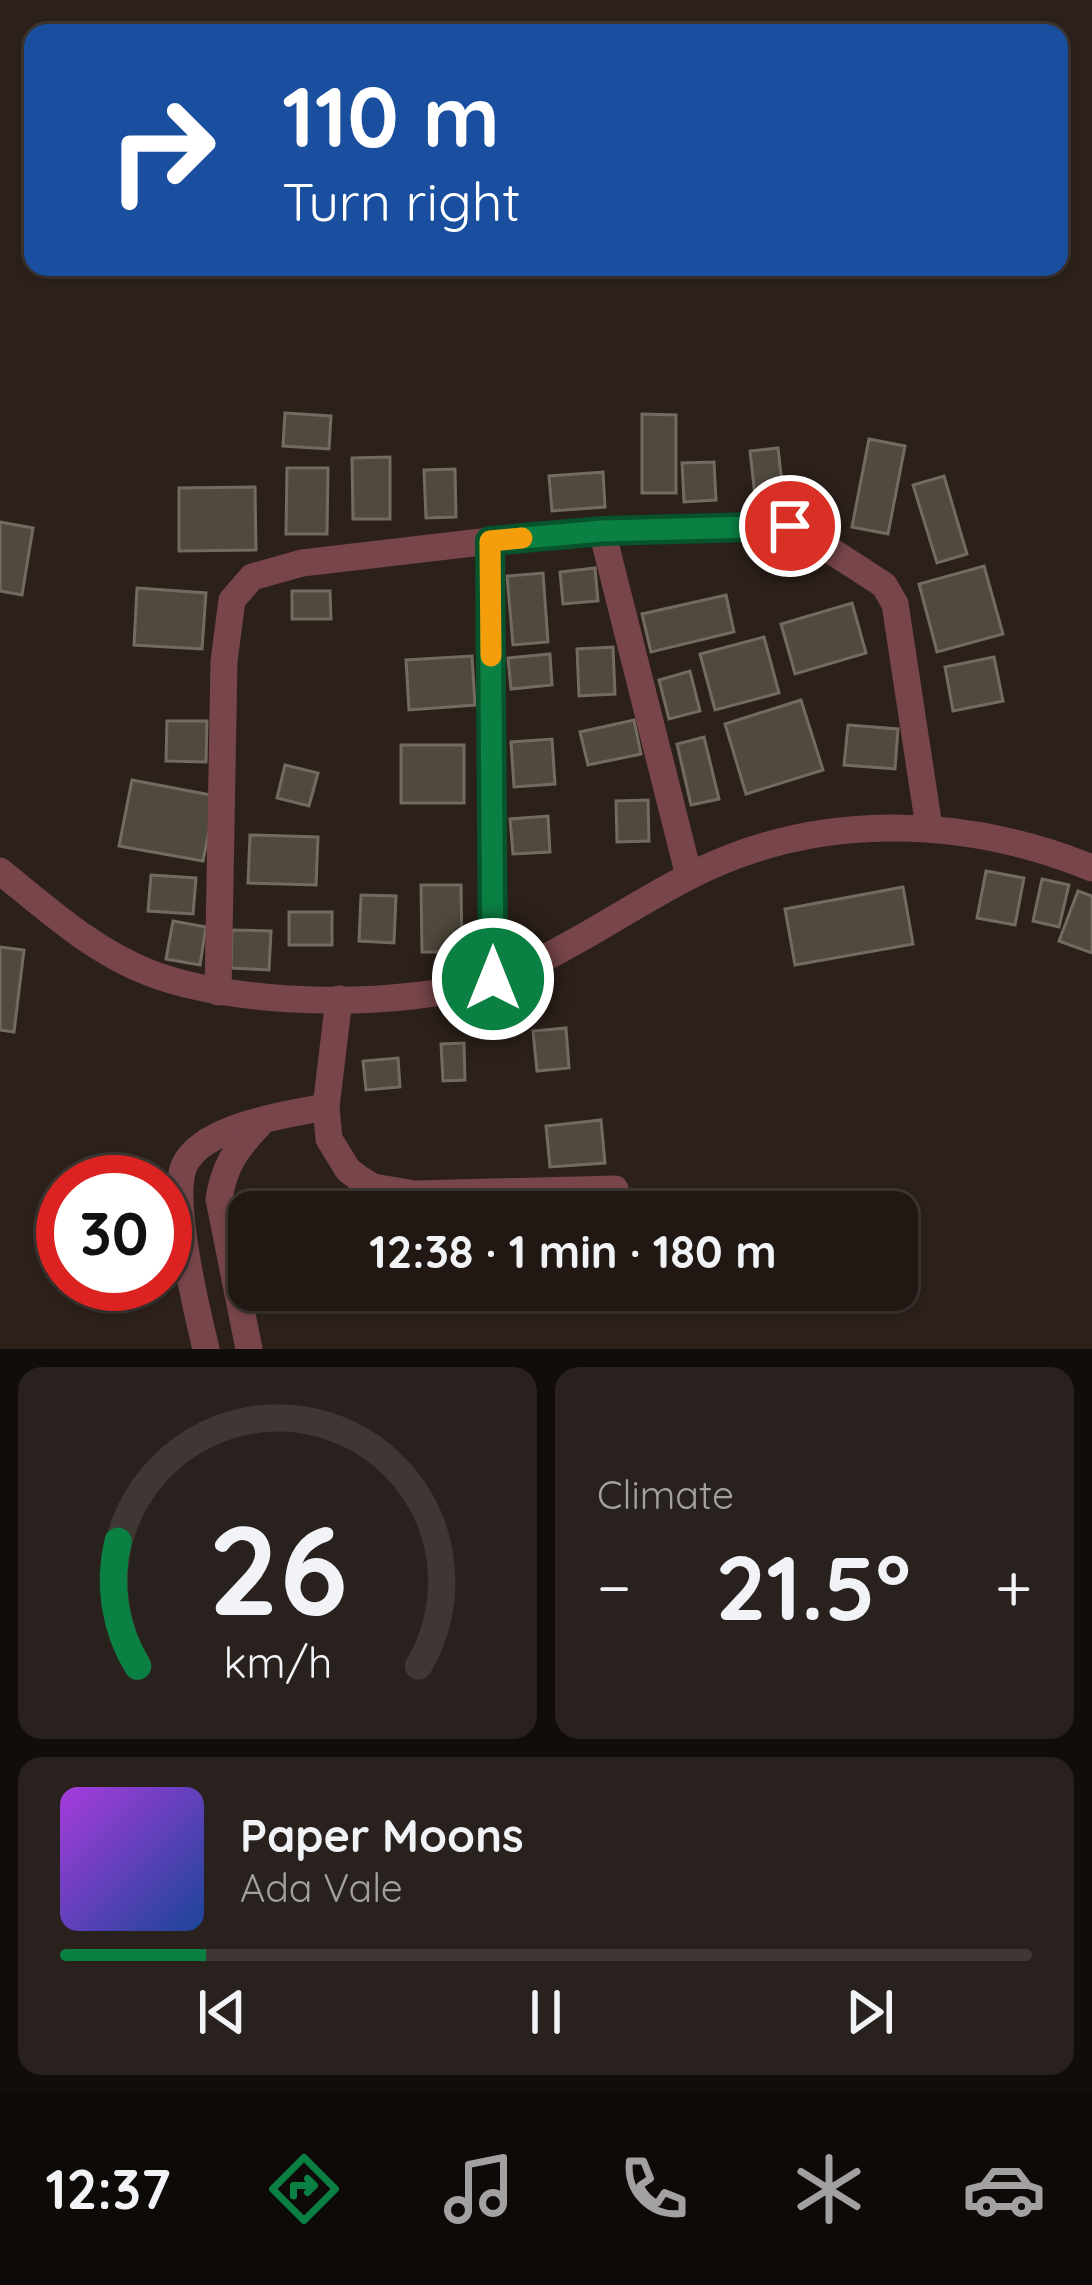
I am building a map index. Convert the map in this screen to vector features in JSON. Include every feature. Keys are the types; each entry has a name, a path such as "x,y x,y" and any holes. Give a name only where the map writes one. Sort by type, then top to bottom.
{"street":[{"path":"218,992 224,661 232,600 252,577 302,562 602,531 790,526 884,584 895,604 929,826"},
{"path":"602,531 689,876"},
{"path":"490,541 493,979"},
{"path":"0,871 105,951 151,974 218,992 339,999 429,994 493,979 689,876 753,851 822,835 872,827 929,826 1002,837 1092,868"},
{"path":"339,999 326,1107 328,1138 348,1170 374,1186 415,1194 615,1189"},
{"path":"206,1349 180,1199 184,1164 212,1139 266,1118 326,1107"},
{"path":"249,1349 219,1199 223,1174 234,1151 266,1118"}],"building":[{"path":"285,413 331,416 329,449 283,446"},
{"path":"642,414 676,415 676,493 642,493"},
{"path":"869,439 905,446 888,534 852,527"},
{"path":"778,448 783,492 755,496 750,451"},
{"path":"390,457 390,519 353,519 352,458"},
{"path":"714,462 716,500 684,502 682,463"},
{"path":"287,468 328,468 327,534 286,534"},
{"path":"455,469 456,517 426,518 424,470"},
{"path":"603,472 605,507 552,511 549,476"},
{"path":"944,476 967,554 937,563 913,485"},
{"path":"255,487 256,550 179,551 179,488"},
{"path":"0,522 33,528 22,595 0,591"},
{"path":"984,566 1003,634 937,652 919,584"},
{"path":"595,568 598,601 563,604 560,572"},
{"path":"543,573 548,642 513,645 507,576"},
{"path":"137,588 206,593 202,649 134,645"},
{"path":"292,591 330,591 331,619 292,619"},
{"path":"726,595 734,632 651,652 642,614"},
{"path":"852,603 866,653 795,674 781,624"},
{"path":"764,637 779,693 715,710 700,654"},
{"path":"613,647 615,694 579,696 577,649"},
{"path":"550,654 552,685 511,689 508,658"},
{"path":"472,656 475,705 409,710 406,660"},
{"path":"994,657 1003,701 953,711 945,667"},
{"path":"690,671 700,711 669,719 659,680"},
{"path":"801,700 823,770 746,794 725,724"},
{"path":"634,720 641,754 588,765 580,732"},
{"path":"167,721 207,721 206,762 166,761"},
{"path":"848,725 898,729 895,769 844,765"},
{"path":"704,737 719,799 691,805 677,744"},
{"path":"552,739 555,784 514,787 511,742"},
{"path":"401,745 464,745 464,803 401,803"},
{"path":"285,765 318,773 309,806 277,798"},
{"path":"132,780 216,796 203,861 119,846"},
{"path":"648,800 649,841 617,842 616,801"},
{"path":"548,816 550,852 513,854 510,819"},
{"path":"250,835 318,837 316,885 248,883"},
{"path":"986,871 1024,878 1015,925 977,918"},
{"path":"151,875 196,878 193,914 148,911"},
{"path":"1042,879 1069,885 1059,927 1033,921"},
{"path":"421,885 461,885 462,952 422,952"},
{"path":"903,887 913,944 795,965 785,909"},
{"path":"1078,891 1092,896 1092,953 1059,941"},
{"path":"361,895 396,896 394,943 359,941"},
{"path":"289,912 332,912 332,945 289,945"},
{"path":"173,921 206,927 200,965 166,959"},
{"path":"232,930 271,931 269,970 231,968"},
{"path":"0,947 24,950 14,1032 0,1030"},
{"path":"566,1028 569,1068 537,1071 533,1031"},
{"path":"464,1043 465,1080 443,1081 441,1044"},
{"path":"398,1058 400,1087 366,1090 363,1061"},
{"path":"601,1120 605,1163 550,1167 546,1126"}],"slow traffic":[{"path":"491,656 490,541 522,538"}],"route":[{"path":"493,979 490,541 602,531 790,526"}]}
